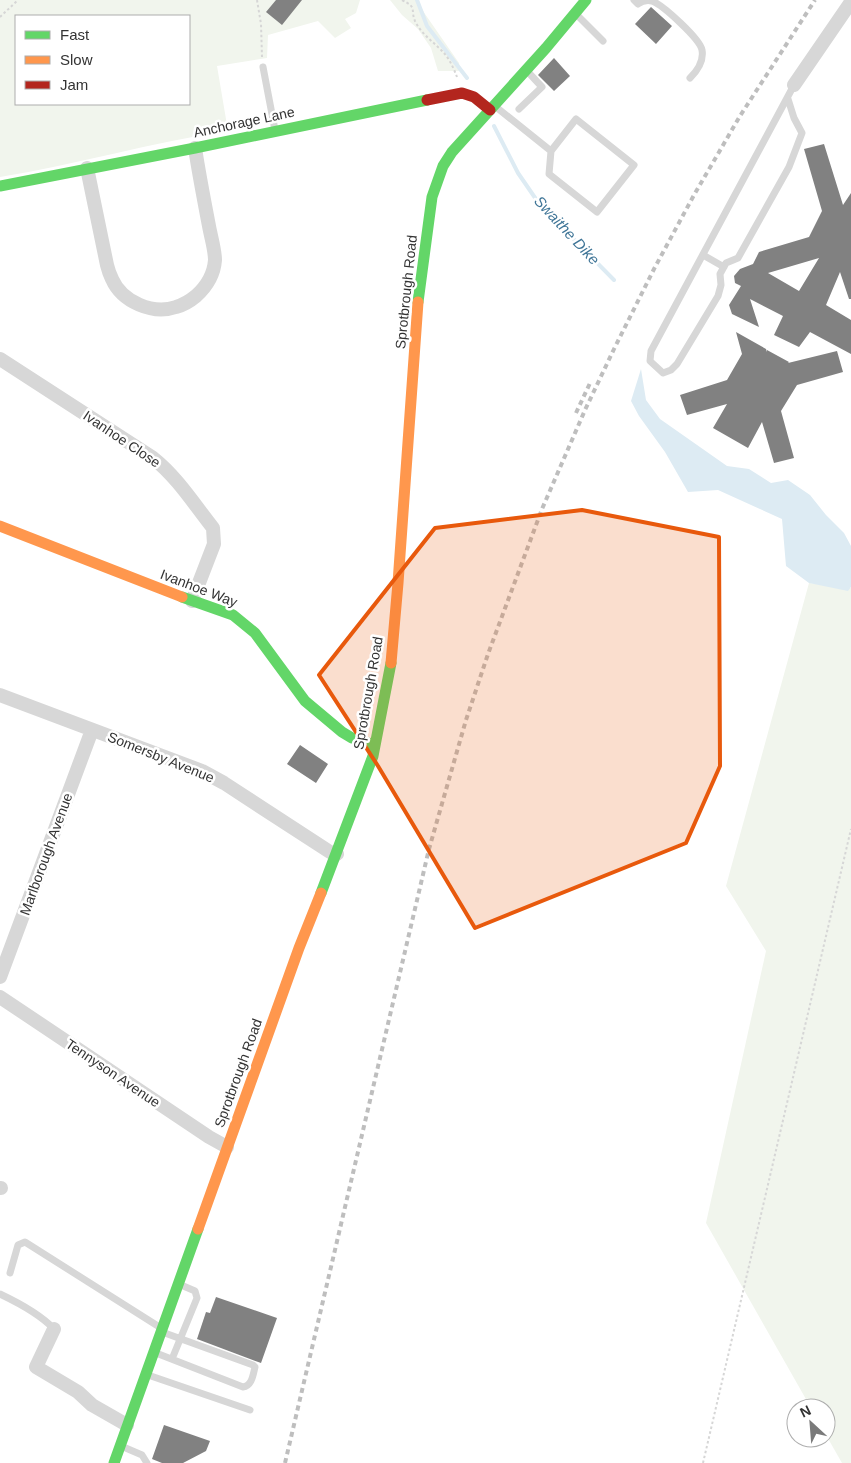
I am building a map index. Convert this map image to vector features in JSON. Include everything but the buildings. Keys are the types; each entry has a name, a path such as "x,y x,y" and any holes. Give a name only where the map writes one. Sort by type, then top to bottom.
{"street":[{"path":"794,85 851,2"},
{"name":"Sprotbrough Road","path":"114,1463 299,948 337,854 373,756 390,668 417,309 432,196 443,166 452,152 526,70 578,5"},
{"path":"462,93 469,94 491,108"},
{"name":"Anchorage Lane","path":"0,186 462,93"},
{"path":"87,168 112,280 119,290 139,305 164,310 188,302 199,293 208,283 215,259 195,148"},
{"name":"Ivanhoe Close","path":"0,359 153,458 172,476 213,528 214,544 192,601"},
{"name":"Ivanhoe Way","path":"0,526 233,616 246,624 255,633 304,701 342,732 352,738 375,745"},
{"name":"Somersby Avenue","path":"0,695 202,771 224,783 330,852 337,854"},
{"name":"Marlborough Avenue","path":"0,977 92,730"},
{"name":"Tennyson Avenue","path":"0,997 209,1137 227,1147"},
{"path":"54,1329 36,1367 78,1392 92,1405 127,1425"}],"lane":[{"path":"634,0 638,4 643,0 654,1 676,18 700,44 701,63 690,78"},
{"path":"578,5 603,41"},
{"path":"263,67 275,131"},
{"path":"519,109 542,87 526,70"},
{"path":"788,98 794,118 802,134 789,166 738,258 726,263 720,274 721,285 718,296 677,364 671,370 663,373 650,361 651,351 794,85"},
{"path":"491,108 551,151"},
{"path":"576,119 634,165 597,212 549,174 551,151 576,119"},
{"path":"703,255 724,267"},
{"path":"10,1273 18,1245 25,1242 162,1330 255,1367 250,1384 244,1388 154,1352"},
{"path":"172,1359 197,1298 195,1291 178,1284"},
{"path":"0,1294 48,1322 54,1329"},
{"path":"146,1374 250,1410"},
{"path":"120,1446 142,1455 147,1463"}],"path":[{"path":"0,17 18,0"},
{"path":"257,0 261,24 263,67"},
{"path":"402,0 413,7 416,23 444,53 454,68 462,93"},
{"path":"703,1463 851,829"}],"highlighted area":[{"path":"582,510 719,537 720,766 686,843 475,928 378,766 319,675 435,528"}],"shaded area":[{"path":"0,0 360,0 356,13 345,19 351,28 335,38 318,21 268,35 267,58 217,66 228,131 171,141 0,177"},
{"path":"390,0 417,0 459,63 460,71 438,71 431,48 418,29 402,15"},
{"path":"641,369 646,400 660,419 727,466 749,469 771,483 788,480 810,495 844,533 851,546 851,587 848,591 809,583 786,566 782,519 718,490 688,492 665,452 639,416 631,401"},
{"path":"809,583 851,588 851,1463 842,1463 833,1448 836,1448 836,1398 805,1398 706,1223 766,951 726,886"}],"waterway":[{"name":"Swaithe Dike","path":"417,0 427,26 467,78"},
{"name":"Swaithe Dike","path":"494,126 518,173 540,205 614,280"}],"railway":[{"path":"285,1463 429,849 466,720 488,654 542,509 614,349 694,195 740,116 815,0"},
{"path":"576,413 591,381"}],"traffic: fast":[{"path":"418,302 432,197 443,166 452,152 546,48 586,0"},
{"path":"0,186 427,100"},
{"path":"182,597 233,615 255,633 305,701 342,732 352,738 375,745"},
{"path":"321,893 373,756 391,663"},
{"path":"114,1463 198,1229"}],"traffic: slow":[{"path":"391,663 418,302"},
{"path":"0,526 182,597"},
{"path":"198,1229 299,948 321,893"}],"traffic: jam":[{"path":"427,100 462,93 474,97 490,110"}]}
